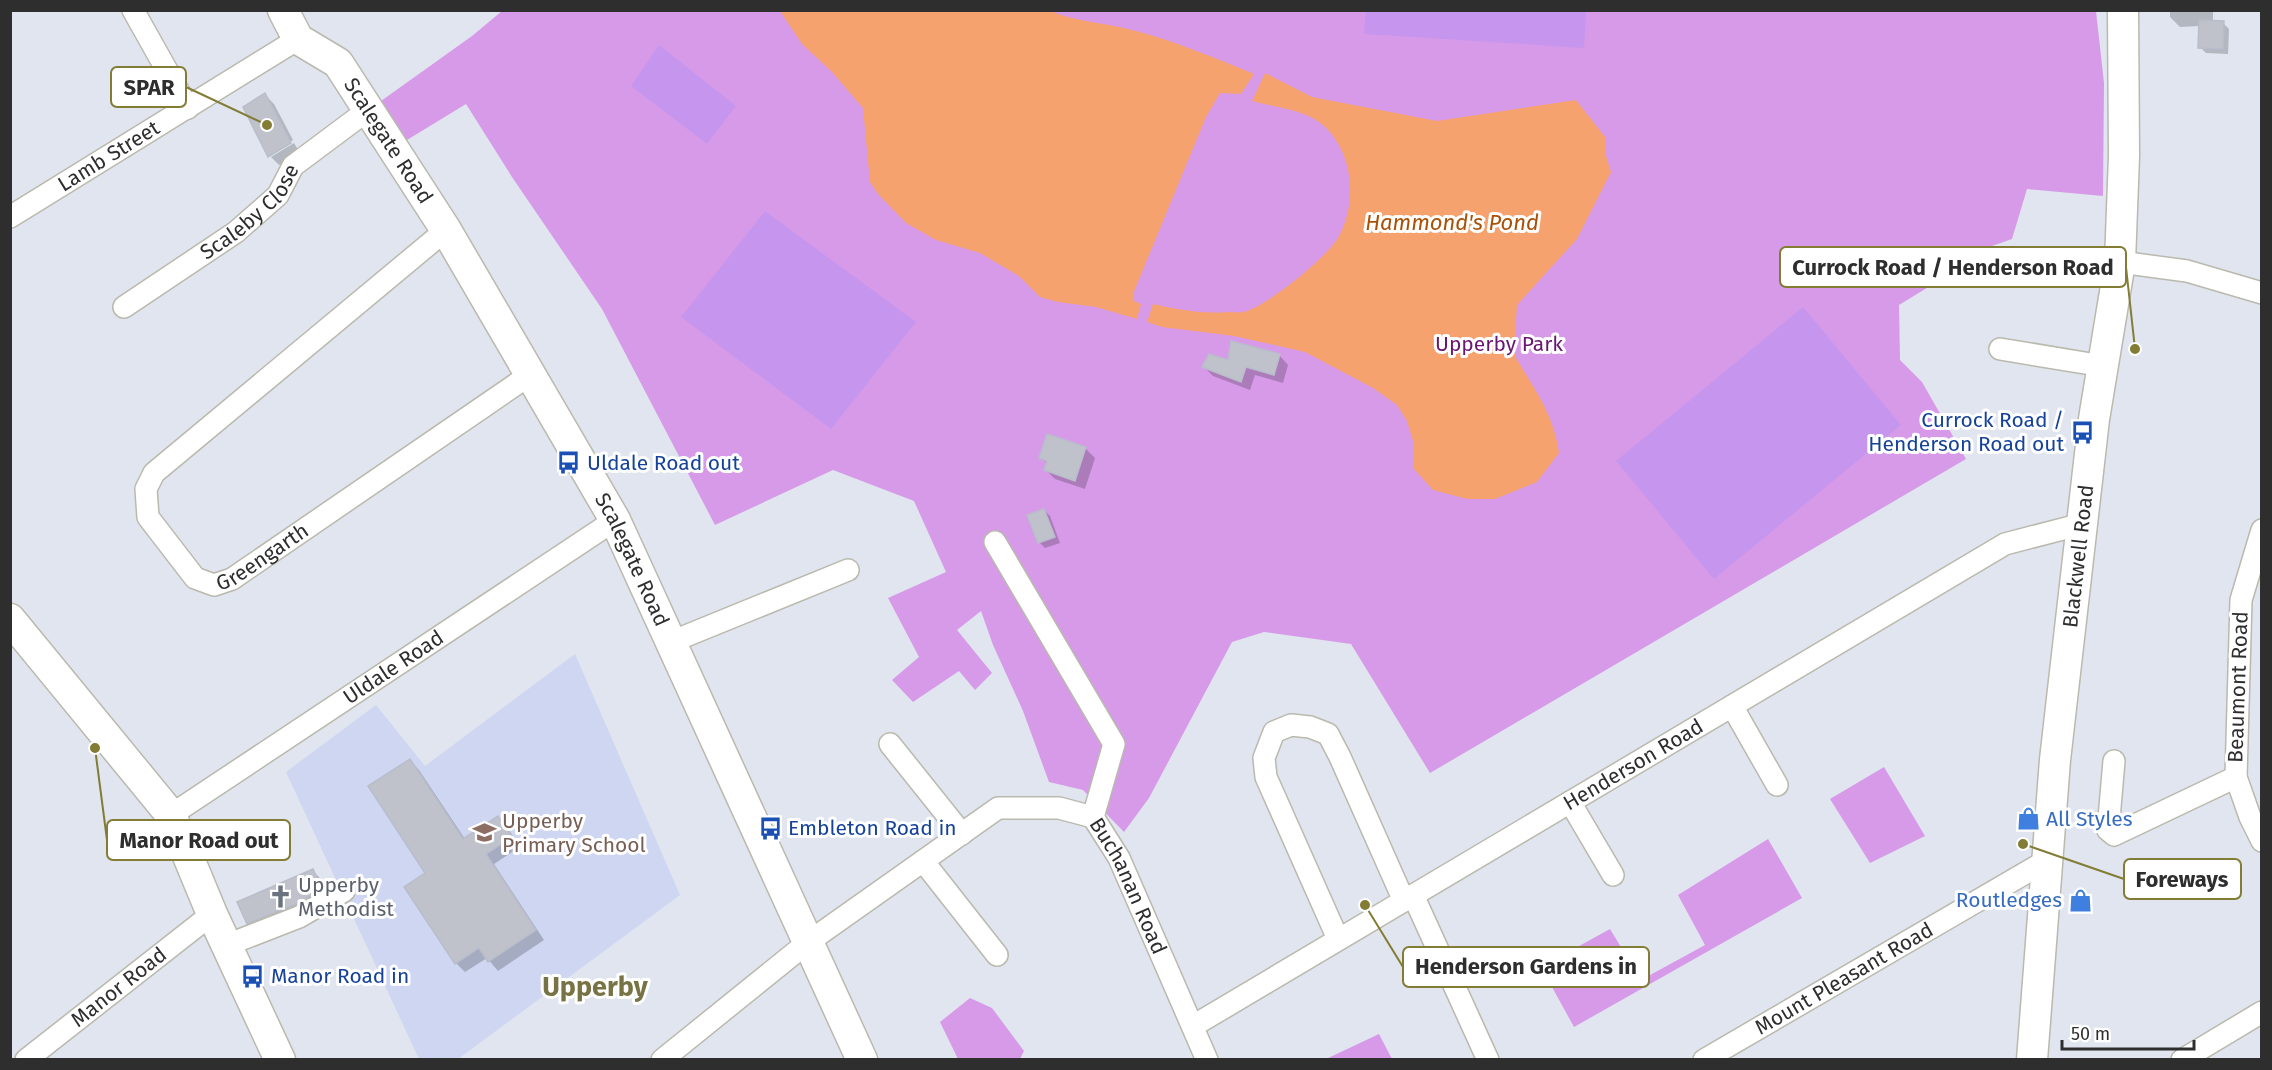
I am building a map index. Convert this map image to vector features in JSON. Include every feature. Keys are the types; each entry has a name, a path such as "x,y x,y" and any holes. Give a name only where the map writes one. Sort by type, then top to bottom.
{"street":[{"path":"133,10 188,108"},
{"path":"283,10 298,39"},
{"name":"Blackwell Road","path":"2032,1059 2055,760 2082,524 2103,366 2120,262 2124,156 2122,10"},
{"name":"Lamb Street","path":"10,217 298,39"},
{"name":"Scalegate Road","path":"298,39 338,63 446,230 615,520 862,1059"},
{"name":"Scaleby Close","path":"124,307 236,232 278,195 293,166 368,110"},
{"name":"Greengarth","path":"446,230 154,473 146,489 148,517 195,578 214,585 232,579 531,374"},
{"path":"2120,262 2187,271 2262,293"},
{"path":"2000,349 2103,366"},
{"name":"Uldale Road","path":"171,815 615,520"},
{"name":"Henderson Road","path":"1193,1026 2005,544 2082,524"},
{"name":"Beaumont Road","path":"2262,530 2241,600 2236,777 2254,801 2262,841"},
{"path":"995,542 1114,744 1093,817"},
{"path":"670,642 848,570"},
{"path":"10,619 171,815 212,914 280,1059"},
{"path":"1732,706 1777,785"},
{"path":"1338,939 1266,777 1264,758 1274,732 1291,725 1310,726 1328,734 1488,1059"},
{"path":"890,744 962,834"},
{"path":"2114,761 2108,830 2114,835 2236,777"},
{"path":"1570,802 1614,875"},
{"name":"Buchanan Road","path":"662,1059 807,943 998,808 1059,808 1093,817 1119,858 1207,1059"},
{"path":"923,861 997,955"},
{"name":"Mount Pleasant Road","path":"1704,1059 2046,861"},
{"path":"227,945 299,917 344,891"},
{"name":"Manor Road","path":"26,1059 212,914"},
{"path":"2182,1059 2262,1012"}],"shaded area":[{"path":"1366,11 1586,11 1584,48 1364,34"},
{"path":"659,45 736,106 707,144 631,86"},
{"path":"765,211 916,322 831,429 681,317"},
{"path":"1803,307 1901,425 1714,579 1616,461"},
{"name":"Upperby Primary School","path":"575,654 680,895 458,1059 419,1059 286,772 376,705 425,766"}],"green space":[{"name":"Upperby Park","path":"502,11 2096,11 2104,83 2103,196 2027,189 2012,239 1949,261 1935,283 1899,305 1900,360 1922,382 1966,459 1430,773 1351,644 1264,632 1232,642 1149,798 1124,832 1083,790 1049,782 1023,711 993,645 981,611 957,630 992,673 975,690 959,671 913,702 892,680 919,657 888,598 946,572 914,501 833,470 715,525 602,309 512,177 466,104 407,140 381,101 472,36"},
{"path":"1884,767 1925,836 1870,863 1830,799"},
{"path":"1768,839 1802,898 1574,1027 1541,967 1610,929 1641,980 1705,945 1678,895"},
{"path":"970,998 992,1008 1024,1051 1020,1059 958,1059 940,1022"},
{"path":"1379,1034 1392,1059 1326,1059"}],"water":[{"path":"780,11 1050,11 1071,18 1151,35 1254,74 1241,94 1220,93 1206,117 1133,294 1134,301 1141,304 1137,319 1096,307 1040,297 1019,276 980,253 936,240 906,223 878,194 870,182 863,108 832,72 802,44"},
{"name":"Hammond's Pond","path":"1265,73 1312,97 1437,121 1576,100 1605,137 1606,156 1611,172 1577,239 1517,305 1514,350 1516,358 1548,415 1559,453 1537,482 1495,499 1467,499 1433,490 1414,469 1414,444 1407,421 1397,405 1373,388 1305,352 1234,336 1162,327 1147,322 1153,304 1200,312 1247,311 1270,299 1298,278 1333,245 1339,236 1345,223 1350,194 1350,179 1342,150 1334,137 1316,120 1299,112 1252,101"}],"building":[{"path":"2199,20 2224,21 2223,49 2198,48"},
{"path":"265,93 291,143 268,157 243,107"},
{"path":"1231,341 1280,354 1274,375 1246,367 1241,382 1202,367 1209,354 1228,360"},
{"path":"1047,434 1086,447 1075,481 1044,470 1047,461 1039,458"},
{"path":"1044,509 1055,537 1038,543 1027,515"},
{"path":"410,759 463,839 498,816 512,837 486,854 536,930 488,962 479,948 455,964 404,887 425,873 368,786"},
{"name":"Upperby Methodist","path":"313,869 322,889 298,903 247,924 237,902"}],"place":[{"name":"SPAR","path":"267,125"},
{"name":"Currock Road / Henderson Road","path":"2135,349"},
{"name":"Currock Road / Henderson Road out","path":"2082,432"},
{"name":"Uldale Road out","path":"569,463"},
{"name":"Manor Road out","path":"95,748"},
{"name":"All Styles","path":"2028,819"},
{"name":"Embleton Road in","path":"770,828"},
{"name":"Upperby Primary School","path":"484,833"},
{"name":"Foreways","path":"2023,844"},
{"name":"Upperby Methodist","path":"280,897"},
{"name":"Routledges","path":"2080,900"},
{"name":"Henderson Gardens in","path":"1365,905"},
{"name":"Manor Road in","path":"253,976"}],"district":[{"name":"Upperby","path":"595,987"}]}
